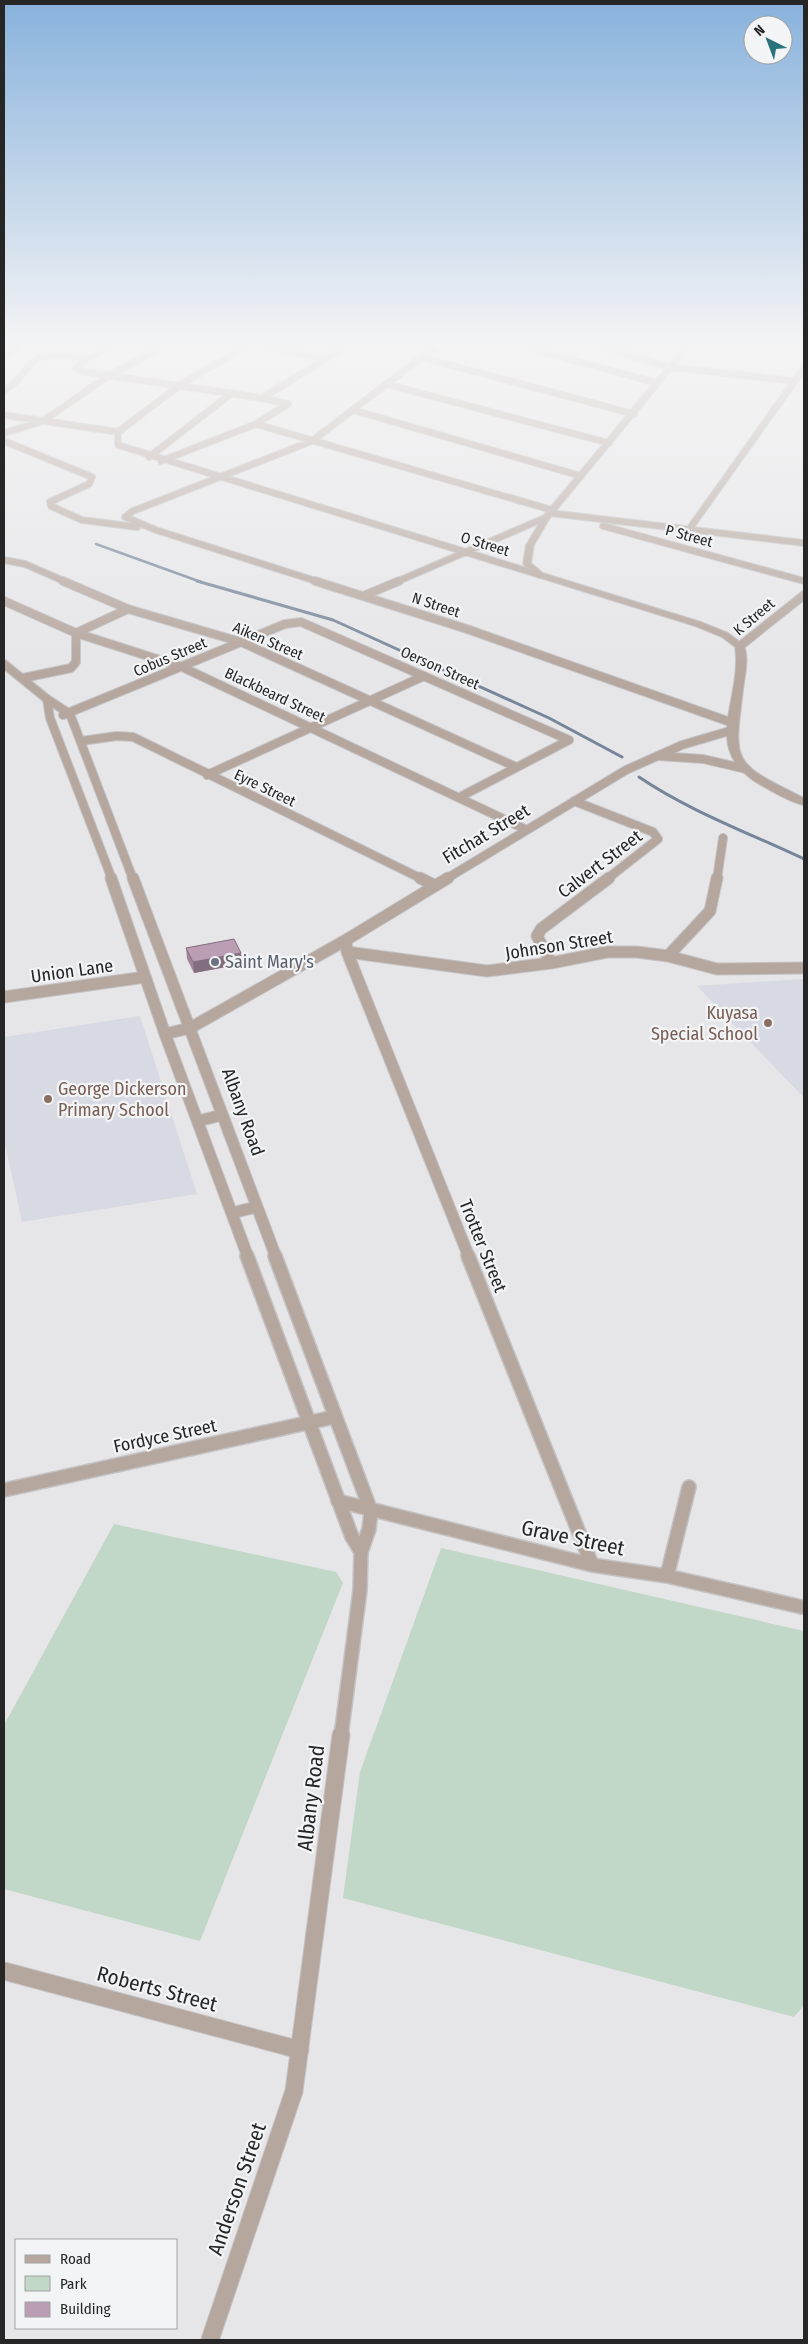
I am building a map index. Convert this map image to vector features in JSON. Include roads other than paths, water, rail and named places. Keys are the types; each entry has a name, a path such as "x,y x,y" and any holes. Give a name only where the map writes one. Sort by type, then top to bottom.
{"street":[{"path":"42,456 93,479 89,484 50,502 51,506 58,511 110,525 152,529"},
{"path":"161,461 173,456"},
{"path":"217,478 272,456"},
{"name":"P Street","path":"362,456 550,514 804,542"},
{"path":"513,456 581,476"},
{"path":"540,575 528,564 526,558 533,540 550,514 598,456"},
{"path":"688,530 742,456"},
{"name":"O Street","path":"149,457 698,624 725,635 740,646"},
{"name":"N Street","path":"217,478 133,511 126,514 125,517 127,520 152,529 485,636 733,727"},
{"path":"363,596 550,514"},
{"name":"P Street","path":"567,515 804,581"},
{"name":"Aiken Street","path":"4,560 25,564 128,610 241,642 369,702 516,767"},
{"name":"K Street","path":"733,727 742,658 740,646 804,594"},
{"name":"Blackbeard Street","path":"4,601 76,633 182,667 312,729 460,796 527,830"},
{"path":"23,678 71,668 76,662 76,633 128,610"},
{"name":"Cobus Street","path":"50,718 70,714 285,624 301,622"},
{"name":"Oerson Street","path":"301,622 569,740 516,767"},
{"path":"4,664 47,699 70,714"},
{"path":"207,775 312,729 424,676"},
{"name":"Albany Road","path":"47,699 50,718 123,908 165,1034 338,1501 352,1537 361,1552"},
{"name":"Albany Road","path":"70,714 371,1511 369,1530 361,1552 360,1590 300,2050"},
{"path":"733,727 736,759 746,769 771,786 804,802"},
{"name":"Fitchat Street","path":"165,1034 190,1028 346,940 574,800 652,757 733,727"},
{"name":"Eyre Street","path":"81,741 117,736 133,737 434,885"},
{"path":"652,757 682,756 711,759 746,769"},
{"path":"460,796 516,767"},
{"path":"74,784 94,781"},
{"name":"Calvert Street","path":"551,963 538,941 537,936 541,929 655,844 658,839 653,832 574,800"},
{"path":"668,956 710,911 723,838"},
{"path":"123,908 142,905"},
{"name":"Trotter Street","path":"346,940 347,952 592,1565"},
{"name":"Johnson Street","path":"347,952 487,971 551,963 607,952 637,952 668,956 717,970 804,968"},
{"name":"Union Lane","path":"4,997 145,977"},
{"path":"198,1121 222,1115"},
{"path":"232,1213 256,1207"},
{"name":"Fordyce Street","path":"4,1490 334,1417"},
{"path":"667,1576 689,1487"},
{"name":"Grave Street","path":"338,1501 371,1511 592,1565 667,1576 802,1607"},
{"name":"Roberts Street","path":"4,1971 300,2050"},
{"name":"Anderson Street","path":"210,2340 294,2091 300,2050"}],"waterway":[{"path":"96,544 201,582"},
{"path":"197,581 333,620 549,718 622,757"},
{"path":"639,777 699,811 804,859"}],"place":[{"name":"Saint Mary's","path":"215,962"},
{"name":"Kuyasa Special School","path":"768,1023"},
{"name":"George Dickerson Primary School","path":"48,1099"}]}
